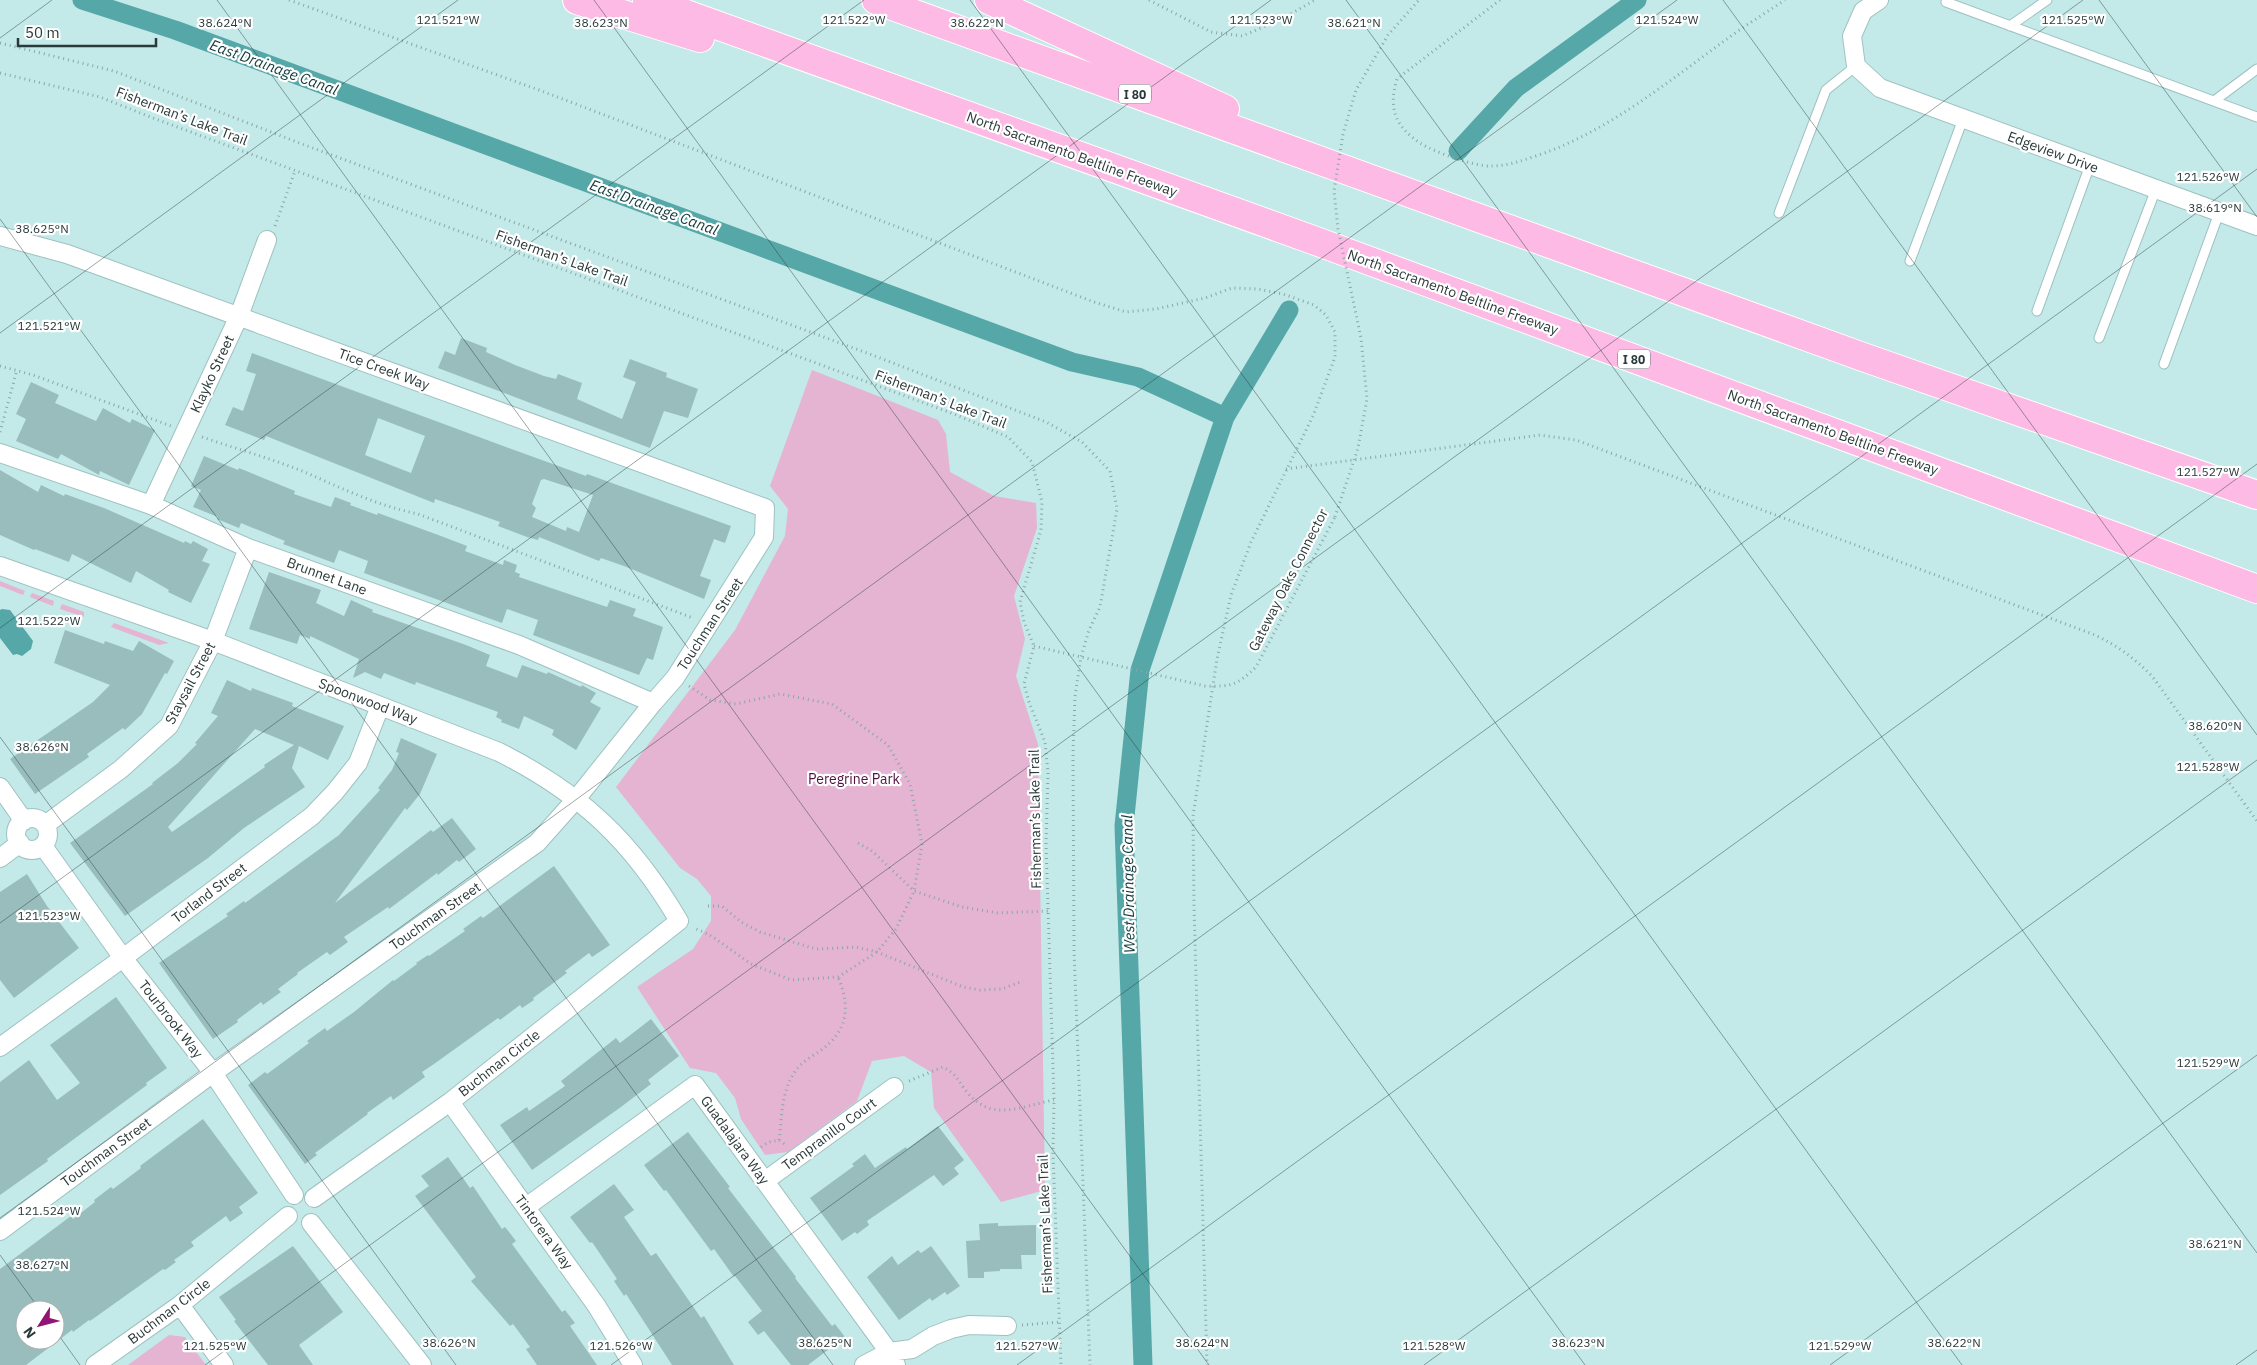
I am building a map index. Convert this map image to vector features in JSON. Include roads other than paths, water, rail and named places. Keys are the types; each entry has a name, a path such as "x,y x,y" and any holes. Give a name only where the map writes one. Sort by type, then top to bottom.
{"highway":[{"path":"577,0 1010,132"},
{"name":"North Sacramento Beltline Freeway","path":"648,0 1313,240 2257,589"},
{"name":"I 80","path":"876,0 1863,357 2257,495"},
{"path":"989,0 1394,187"}],"street":[{"path":"1856,66 1852,36 1863,11 1879,0"},
{"name":"Edgeview Drive","path":"1856,66 1880,88 2257,226"},
{"name":"Klayko Street","path":"150,505 240,316 271,233"},
{"name":"Tice Creek Way","path":"0,236 51,248 765,508"},
{"name":"Brunnet Lane","path":"0,453 150,505 248,548 518,645 653,702"},
{"name":"Touchman Street","path":"0,1231 213,1073 537,843 577,798 653,702 675,678 764,537 765,508"},
{"name":"Staysail Street","path":"45,825 121,769 169,726 213,641 248,548"},
{"name":"Spoonwood Way","path":"0,566 213,641 499,752 534,769 577,798 611,828 636,856 660,888 679,921"},
{"name":"Torland Street","path":"0,1047 123,958 312,816 335,792 358,762 380,706"},
{"path":"0,787 24,820"},
{"path":"35,819 45,825 48,833 44,846 37,850 29,850 20,844 17,831 24,820 35,819"},
{"path":"0,858 20,844"},
{"name":"Tourbrook Way","path":"44,846 123,958 213,1073 294,1196"},
{"name":"Buchman Circle","path":"314,1198 450,1102 679,921"},
{"name":"Guadalajara Way","path":"526,1207 694,1085 892,1358"},
{"name":"Tempranillo Court","path":"765,1181 894,1087"},
{"name":"Tintorera Way","path":"450,1102 596,1305 633,1365"},
{"path":"306,1194 314,1198 318,1207 318,1213 311,1223 300,1225 292,1221 288,1216 288,1202 294,1196 306,1194"},
{"name":"Buchman Circle","path":"95,1365 180,1305 288,1216"},
{"path":"311,1223 422,1365"},
{"path":"180,1305 224,1365"},
{"path":"864,1365 892,1358 912,1349 933,1336 969,1325 1007,1326"}],"lane":[{"path":"2010,26 2047,0"},
{"path":"1946,2 2257,117"},
{"path":"1779,213 1826,90 1856,66"},
{"path":"2214,101 2257,69"},
{"path":"1910,261 1963,119"},
{"path":"2037,311 2090,165"},
{"path":"2099,338 2156,189"},
{"path":"2164,364 2219,212"}],"water":[{"path":"0,610 10,610 33,641 31,649 22,656 13,655 0,638"}],"waterway":[{"name":"East Drainage Canal","path":"82,0 175,30 1072,362 1138,377 1225,417"},
{"path":"1458,151 1516,88 1637,0"},
{"name":"West Drainage Canal","path":"1143,1365 1124,826 1140,670 1225,417 1289,310"}],"park label":[{"name":"Peregrine Park","path":"854,779"}]}
